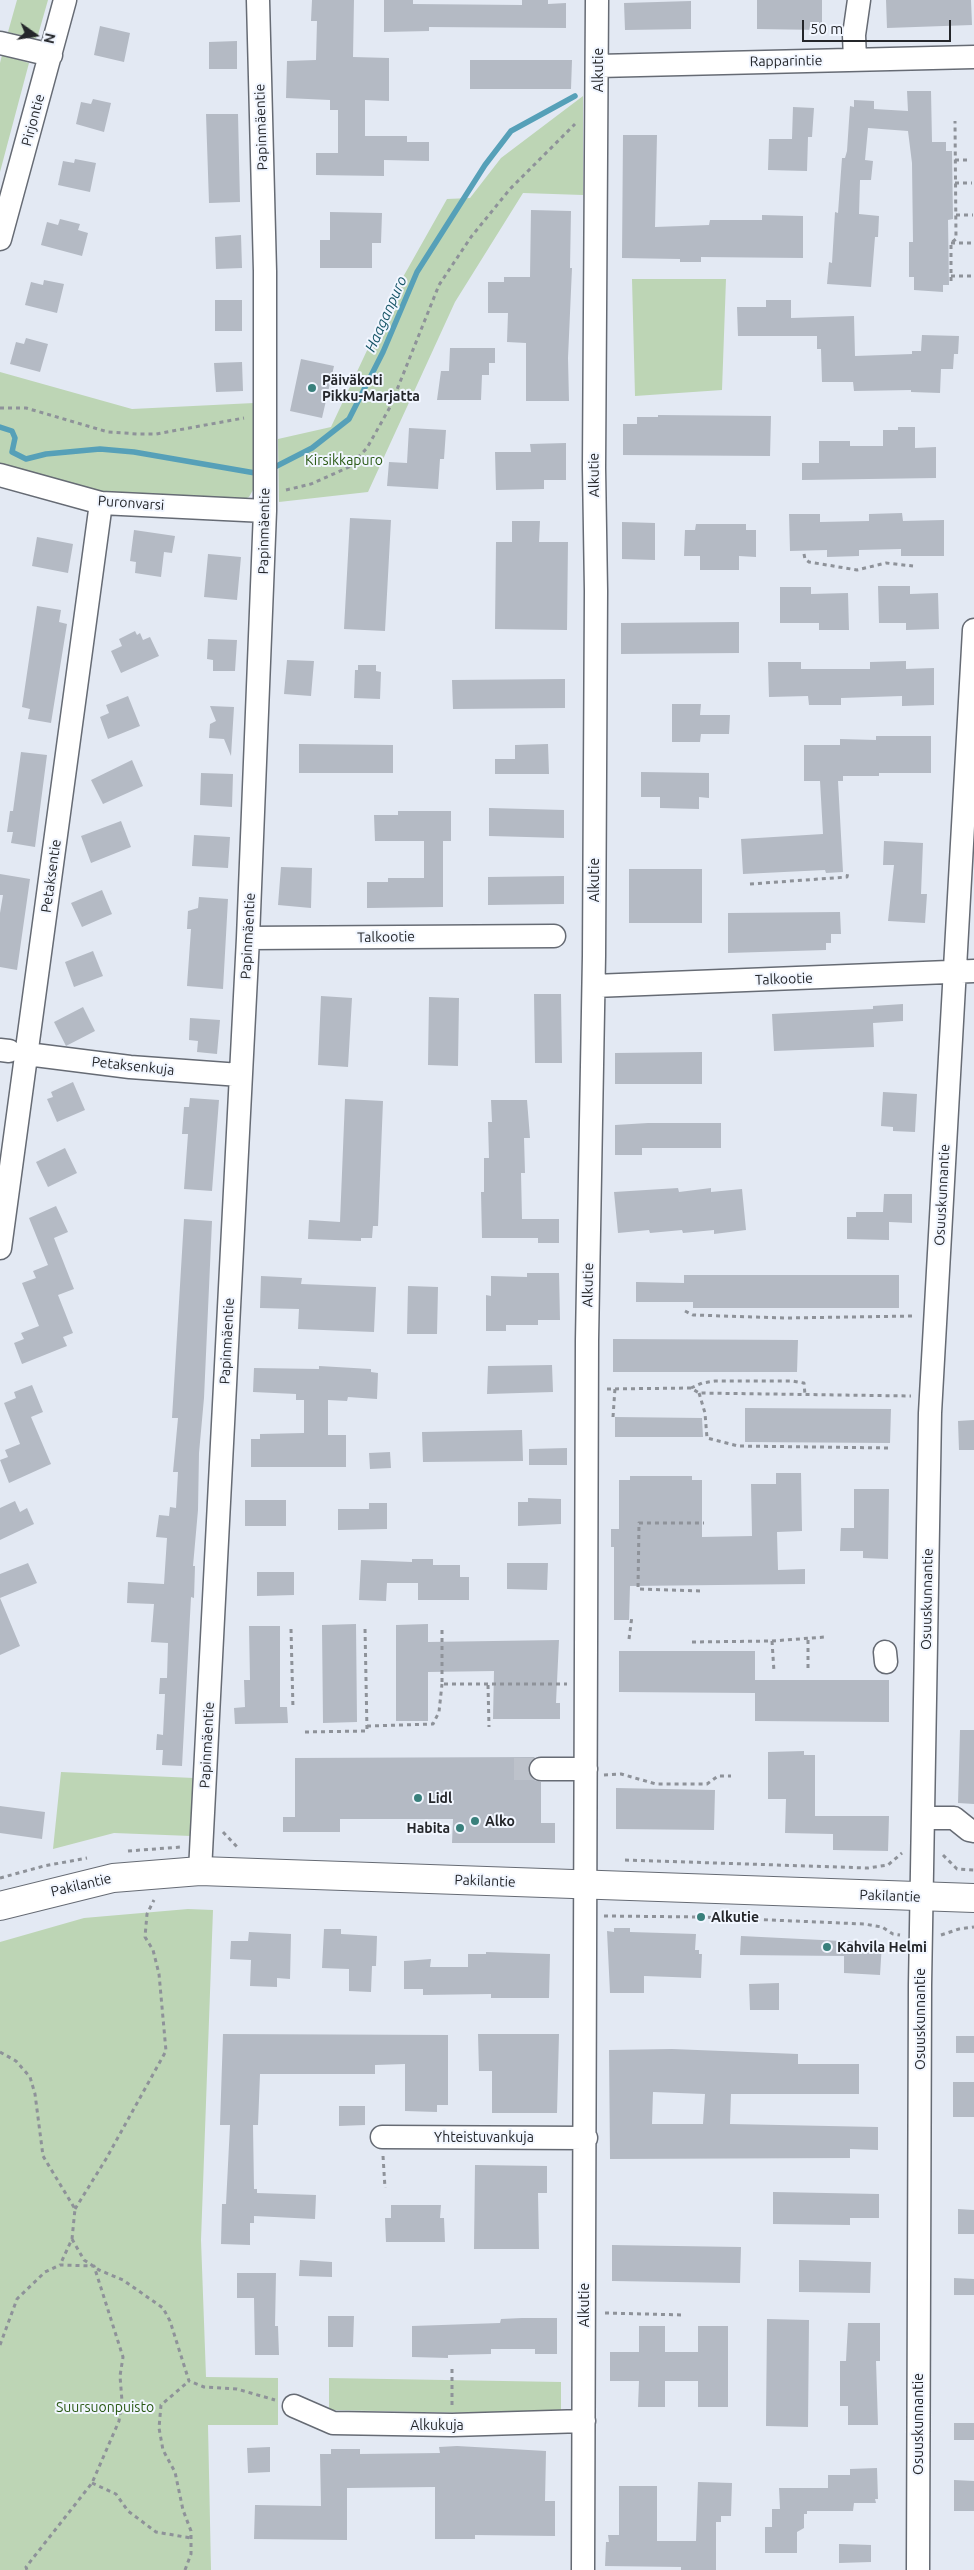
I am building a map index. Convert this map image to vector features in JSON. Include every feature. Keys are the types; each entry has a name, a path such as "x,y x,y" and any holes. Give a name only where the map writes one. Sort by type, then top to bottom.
{"main road":[{"name":"Pakilantie","path":"0,1906 113,1878 200,1871 586,1886 974,1898"}],"street":[{"name":"Pirjontie","path":"0,239 65,0"},
{"name":"Papinmäentie","path":"200,1871 248,938 265,497 265,271 258,0"},
{"name":"Alkutie","path":"583,2570 586,2138 587,1390 594,986 596,591 594,380 598,107 597,0"},
{"path":"855,60 854,35 859,0"},
{"path":"0,43 51,56"},
{"name":"Rapparintie","path":"598,66 974,57"},
{"name":"Puronvarsi","path":"0,475 101,503 265,497"},
{"name":"Petaksentie","path":"0,1248 12,1052 101,503"},
{"name":"Osuuskunnantie","path":"918,2570 920,1936 924,1818 930,1406 965,972 974,630"},
{"name":"Talkootie","path":"248,938 554,936"},
{"name":"Talkootie","path":"594,986 965,972"},
{"name":"Petaksenkuja","path":"12,1052 130,1067 240,1075"},
{"path":"541,1769 586,1772"},
{"path":"924,1818 954,1818 969,1830 974,1830"},
{"name":"Yhteistuvankuja","path":"382,2137 586,2138"},
{"name":"Alkukuja","path":"294,2406 333,2423 452,2426 584,2421"}],"path":[{"path":"265,497 311,484 349,467 367,448 390,407 439,284 471,237 510,189 581,118 598,107"},
{"path":"951,281 951,243 956,238 954,121"},
{"path":"955,160 971,160"},
{"path":"956,183 972,183"},
{"path":"956,215 972,215"},
{"path":"951,243 973,244"},
{"path":"951,276 974,276"},
{"path":"0,408 26,408 108,432 138,434 156,434 264,415"},
{"path":"804,554 808,562 858,570 886,564 913,566"},
{"path":"750,884 847,877 848,872"},
{"path":"685,1312 692,1315 785,1318 918,1316"},
{"path":"587,1390 692,1388 702,1383 715,1381 792,1381 804,1383 805,1395"},
{"path":"613,1417 615,1388"},
{"path":"692,1388 700,1394 914,1396"},
{"path":"700,1394 705,1413 707,1438 738,1446 891,1448"},
{"path":"700,1591 638,1589 639,1523 704,1523"},
{"path":"629,1639 632,1616"},
{"path":"305,1732 367,1731 365,1628"},
{"path":"292,1629 292,1709"},
{"path":"367,1726 433,1724 439,1712 442,1684 442,1630"},
{"path":"692,1642 772,1641 825,1637"},
{"path":"808,1639 808,1668"},
{"path":"772,1641 774,1672"},
{"path":"442,1684 586,1684"},
{"path":"488,1685 489,1726"},
{"path":"586,1772 621,1774 656,1784 707,1784 718,1776 732,1776"},
{"path":"60,2265 72,2239 75,2209 106,2159 141,2091 166,2051 159,1974 153,1950 145,1937 147,1914 154,1900"},
{"path":"609,1916 701,1917 864,1924 882,1927 893,1934 920,1936 946,1935 959,1929 974,1927"},
{"path":"0,2052 16,2061 30,2077 35,2094 43,2156 75,2209"},
{"path":"382,2137 385,2188"},
{"path":"72,2239 84,2260 124,2280 163,2308 170,2321 189,2381"},
{"path":"0,2345 18,2299 45,2272 60,2265 94,2266"},
{"path":"27,2570 26,2567 92,2483 119,2421 122,2401 120,2376 123,2358 94,2266"},
{"path":"584,2313 685,2315"},
{"path":"452,2368 452,2379"},
{"path":"189,2381 204,2387 237,2389 294,2406"},
{"path":"185,2570 191,2554 191,2538 175,2472 163,2450 159,2428 161,2406 189,2381"},
{"path":"92,2483 116,2494 128,2512 156,2532 191,2538"}],"green space":[{"path":"17,0 48,0 38,35 35,39 8,32"},
{"path":"2,55 29,63 0,172 0,63"},
{"name":"Kirsikkapuro","path":"583,96 583,195 523,193 455,302 368,492 279,502 278,439 331,427 394,293 447,199 470,198 501,158"},
{"path":"632,279 726,279 722,390 635,396"},
{"path":"0,372 132,409 254,403 253,490 249,497 235,503 105,493 0,466"},
{"path":"61,1772 194,1778 191,1836 114,1833 53,1849"},
{"name":"Suursuonpuisto","path":"188,1909 213,1910 201,2240 206,2377 278,2378 278,2425 208,2425 211,2570 0,2570 0,1942 84,1918"},
{"path":"329,2378 561,2382 561,2415 329,2410"}],"building":[{"path":"312,0 354,0 353,57 389,58 389,101 365,100 365,136 407,136 407,142 429,142 429,161 384,160 384,176 316,175 316,153 338,153 338,110 330,110 330,100 286,98 287,61 316,60 317,21 311,21"},
{"path":"384,0 413,0 413,4 522,5 522,0 548,0 548,4 566,3 566,28 429,27 429,31 384,32"},
{"path":"757,0 822,0 822,30 757,29"},
{"path":"886,0 971,0 972,25 887,28"},
{"path":"691,1 691,29 625,30 624,3"},
{"path":"100,26 130,33 124,62 94,55"},
{"path":"237,41 237,69 209,69 209,42"},
{"path":"470,60 572,60 571,89 470,89"},
{"path":"907,91 931,91 932,142 946,142 946,151 952,151 953,219 948,220 949,285 943,285 943,292 914,290 914,277 909,277 909,242 913,242 912,163 908,131 868,128 865,160 873,161 871,180 860,180 859,214 879,216 878,237 875,237 871,287 827,284 829,262 832,263 835,212 838,213 842,158 845,158 847,151 850,106 854,107 854,100 874,101 874,109 908,111"},
{"path":"93,99 111,103 104,132 76,124 81,102 91,104"},
{"path":"793,107 814,108 812,137 808,137 807,171 768,170 769,139 792,139"},
{"path":"206,114 238,114 240,202 209,203"},
{"path":"623,135 657,135 655,227 709,225 710,220 762,220 762,215 803,216 803,258 701,257 701,262 680,262 680,259 622,258"},
{"path":"75,159 96,163 90,192 58,185 63,161 74,163"},
{"path":"531,210 571,211 570,268 572,268 568,358 569,401 526,401 526,343 507,342 508,313 488,313 488,282 504,282 504,277 530,277"},
{"path":"330,212 382,213 381,243 372,243 372,268 320,268 320,240 330,240"},
{"path":"60,219 80,224 78,230 88,233 82,256 41,245 47,222 58,225"},
{"path":"241,235 242,268 216,269 215,237"},
{"path":"44,280 64,284 57,313 25,305 31,282 43,285"},
{"path":"215,300 242,300 242,331 215,331"},
{"path":"766,300 791,300 791,318 854,316 855,356 912,354 912,351 921,351 922,335 959,336 958,354 954,354 953,369 941,369 940,393 911,392 911,390 854,391 853,382 822,382 821,349 817,349 817,336 738,336 737,307 766,307"},
{"path":"26,338 48,344 40,372 10,364 16,342 24,344"},
{"path":"450,348 495,348 495,363 489,363 489,375 482,375 481,400 437,400 441,371 449,371"},
{"name":"Päiväkoti Pikku-Marjatta","path":"301,359 334,366 322,418 290,411"},
{"path":"242,362 243,391 216,392 214,363"},
{"path":"658,415 771,416 770,456 623,455 623,424 637,424 637,417 658,417"},
{"path":"898,427 915,427 915,448 936,447 936,478 802,480 802,463 819,463 819,441 850,441 850,446 883,446 883,430 898,430"},
{"path":"409,428 446,430 444,459 440,459 438,489 387,486 389,462 407,463"},
{"path":"566,443 566,480 544,480 544,489 496,490 495,452 531,452 530,444"},
{"path":"902,513 903,521 944,520 944,556 901,556 901,549 859,550 859,556 827,557 827,550 790,551 789,514 820,514 820,522 869,521 869,514"},
{"path":"350,518 391,520 385,631 344,629"},
{"path":"512,521 540,521 539,542 568,542 567,630 495,629 496,542 512,542"},
{"path":"622,522 655,523 655,560 622,559"},
{"path":"696,524 746,524 746,530 756,530 756,557 739,556 739,570 700,570 700,556 684,556 685,530 695,530"},
{"path":"134,530 175,536 172,553 164,552 161,577 135,573 136,562 130,561"},
{"path":"37,537 73,544 68,573 32,566"},
{"path":"208,554 241,557 237,600 204,597"},
{"path":"878,586 910,586 910,594 938,593 939,629 906,630 906,623 879,623"},
{"path":"780,587 811,587 811,594 848,593 849,630 819,630 819,623 780,623"},
{"path":"37,606 61,610 59,622 67,624 51,723 28,719 30,709 22,707"},
{"path":"739,622 739,653 621,654 621,623"},
{"path":"135,631 137,635 140,633 143,640 150,637 159,656 121,673 111,651 122,646 119,639"},
{"path":"208,639 237,640 235,671 213,671 213,660 207,659"},
{"path":"287,660 314,661 311,696 284,694"},
{"path":"906,661 906,669 934,668 934,705 902,706 902,696 841,698 841,705 809,705 808,696 769,697 768,662 801,662 801,669 870,669 870,662"},
{"path":"358,665 376,665 376,671 381,672 380,699 354,698 355,670 358,670"},
{"path":"565,679 565,708 453,709 452,680"},
{"path":"128,696 140,726 108,739 100,717 109,713 106,705"},
{"path":"672,704 701,704 700,715 730,715 729,734 701,734 700,742 672,742"},
{"path":"210,706 234,707 231,756 224,739 209,738 210,724 216,721"},
{"path":"876,736 931,736 931,773 879,773 879,776 843,776 843,781 838,781 843,872 826,873 825,870 743,874 741,839 823,834 820,781 804,781 804,745 840,745 840,739 876,740"},
{"path":"299,744 393,745 393,773 299,773"},
{"path":"548,744 549,774 495,774 495,759 515,759 515,745"},
{"path":"21,752 47,755 35,847 11,843 13,832 7,832 10,811 13,811"},
{"path":"132,760 143,786 103,804 91,780"},
{"path":"641,772 709,773 709,798 699,797 699,809 660,808 660,797 641,797"},
{"path":"201,773 233,774 232,807 200,805"},
{"path":"489,808 564,810 564,838 489,836"},
{"path":"398,811 451,811 451,841 443,841 443,907 367,908 367,882 388,882 388,878 424,878 424,841 375,841 374,815 398,815"},
{"path":"121,821 131,847 91,863 81,836"},
{"path":"194,835 230,837 228,868 192,866"},
{"path":"884,841 923,843 921,894 927,894 925,923 888,921 894,865 883,865"},
{"path":"281,867 312,868 311,908 278,905"},
{"path":"629,869 702,869 702,923 629,923"},
{"path":"0,874 30,879 17,970 0,967 0,913 3,895 0,895"},
{"path":"564,876 564,904 488,905 488,877"},
{"path":"102,890 112,914 82,927 71,903"},
{"path":"199,897 228,899 223,989 187,986 191,929 187,929 188,911 198,908"},
{"path":"840,912 841,934 831,934 831,943 826,943 826,950 728,953 728,913"},
{"path":"93,951 103,976 74,987 65,962"},
{"path":"534,994 561,994 562,1063 535,1063"},
{"path":"321,996 352,998 348,1067 318,1065"},
{"path":"429,997 459,998 458,1066 428,1065"},
{"path":"903,1004 903,1021 873,1023 874,1047 774,1051 772,1014 873,1009 873,1006"},
{"path":"83,1007 95,1031 66,1046 54,1022"},
{"path":"190,1018 220,1020 217,1054 197,1052 198,1041 189,1040"},
{"path":"702,1052 702,1084 615,1084 615,1053"},
{"path":"73,1082 85,1110 57,1122 47,1099 53,1097 51,1092"},
{"path":"883,1092 917,1094 915,1132 893,1131 893,1127 881,1126"},
{"path":"190,1098 219,1100 212,1191 184,1189 188,1134 182,1134 184,1107 189,1107"},
{"path":"345,1099 383,1101 378,1226 373,1226 372,1238 361,1238 361,1241 308,1239 309,1220 340,1222"},
{"path":"491,1100 527,1100 530,1138 524,1138 525,1173 521,1173 522,1219 559,1219 559,1243 538,1243 538,1238 482,1238 481,1192 484,1192 484,1158 489,1158 488,1122 492,1122"},
{"path":"721,1123 721,1148 642,1148 642,1155 615,1155 615,1125"},
{"path":"65,1148 77,1173 48,1187 36,1162"},
{"path":"678,1188 679,1192 711,1188 711,1192 742,1189 746,1230 714,1234 714,1230 683,1233 682,1230 650,1233 649,1230 618,1233 614,1192"},
{"path":"884,1194 912,1194 912,1223 889,1222 889,1240 847,1239 847,1217 856,1217 856,1212 883,1212"},
{"path":"56,1206 68,1232 54,1238 74,1289 58,1295 73,1333 63,1337 67,1346 22,1364 14,1343 24,1339 21,1333 39,1326 22,1283 36,1278 33,1271 48,1265 29,1218"},
{"path":"184,1219 212,1221 204,1398 199,1453 198,1510 193,1566 195,1566 194,1598 191,1597 182,1766 162,1765 163,1750 156,1750 157,1734 163,1735 165,1694 159,1694 160,1678 167,1678 168,1643 151,1642 154,1604 127,1603 128,1582 164,1584 167,1538 156,1537 159,1515 169,1516 170,1507 176,1508 178,1472 173,1472 178,1418 172,1418"},
{"path":"527,1273 559,1273 560,1320 538,1320 538,1325 506,1325 506,1331 486,1331 486,1295 491,1296 491,1276 527,1277"},
{"path":"684,1275 899,1275 899,1308 693,1308 693,1302 636,1302 636,1282 684,1283"},
{"path":"261,1276 302,1278 301,1284 376,1287 374,1332 298,1329 299,1309 260,1308"},
{"path":"408,1286 438,1287 437,1334 407,1334"},
{"path":"613,1339 798,1340 797,1372 613,1372"},
{"path":"552,1365 553,1392 487,1394 488,1366"},
{"path":"319,1366 371,1369 371,1372 378,1373 377,1399 348,1397 347,1401 328,1400 328,1435 346,1435 346,1467 251,1467 251,1439 260,1439 260,1434 304,1433 304,1400 296,1400 296,1394 253,1392 254,1368 319,1369"},
{"path":"32,1385 43,1412 31,1417 51,1464 9,1483 0,1460 8,1457 5,1450 20,1444 4,1403 16,1398 14,1392"},
{"path":"745,1408 891,1409 890,1443 745,1442"},
{"path":"615,1417 702,1418 703,1437 615,1437"},
{"path":"974,1420 974,1450 959,1450 958,1421"},
{"path":"522,1430 523,1461 423,1462 422,1432"},
{"path":"567,1448 567,1465 529,1465 529,1449"},
{"path":"390,1452 391,1468 370,1469 369,1453"},
{"path":"776,1473 801,1473 802,1531 777,1532 778,1570 805,1569 805,1584 630,1586 629,1620 614,1620 614,1547 611,1547 611,1529 619,1529 619,1480 630,1480 630,1476 692,1476 692,1480 702,1480 702,1537 752,1536 751,1484 776,1484"},
{"path":"854,1489 889,1489 888,1559 863,1558 863,1551 840,1551 841,1528 854,1528"},
{"path":"528,1498 561,1499 561,1524 518,1526 518,1502 528,1502"},
{"path":"245,1500 286,1500 286,1526 245,1526"},
{"path":"15,1501 20,1512 27,1508 34,1524 0,1540 0,1508"},
{"path":"369,1503 387,1503 387,1529 338,1530 338,1509 369,1509"},
{"path":"412,1559 433,1559 433,1565 460,1565 460,1577 469,1577 469,1600 418,1600 418,1583 387,1583 386,1601 359,1600 361,1560 412,1562"},
{"path":"28,1563 37,1583 0,1598 0,1574"},
{"path":"507,1563 548,1563 547,1590 507,1589"},
{"path":"257,1572 294,1572 294,1595 257,1596"},
{"path":"0,1598 20,1646 0,1655"},
{"path":"356,1624 357,1722 323,1723 322,1625"},
{"path":"428,1624 428,1642 559,1640 556,1703 560,1703 560,1719 493,1719 494,1671 428,1672 428,1721 396,1721 396,1625"},
{"path":"249,1626 280,1626 280,1707 287,1707 288,1723 235,1724 234,1708 245,1707 244,1680 250,1680"},
{"path":"619,1651 755,1651 755,1693 619,1692"},
{"path":"755,1680 889,1680 889,1722 755,1721"},
{"path":"960,1730 974,1730 974,1804 958,1803"},
{"path":"804,1751 804,1755 815,1755 815,1816 889,1816 888,1851 833,1850 833,1834 785,1833 786,1799 768,1799 768,1752"},
{"name":"Lidl","path":"535,1757 529,1763 528,1769 534,1780 541,1782 541,1823 555,1823 555,1843 452,1843 453,1819 340,1819 340,1832 283,1832 283,1817 295,1817 295,1758"},
{"path":"616,1788 715,1790 714,1830 616,1829"},
{"path":"0,1806 45,1812 42,1839 0,1833"},
{"path":"614,1928 630,1928 630,1932 696,1934 695,1950 699,1950 699,1954 702,1954 701,1978 644,1976 644,1993 610,1993 607,1931 614,1932"},
{"path":"324,1929 341,1929 341,1934 377,1936 376,1966 372,1966 371,1992 349,1991 349,1969 322,1968"},
{"path":"249,1932 291,1934 290,1979 277,1978 277,1987 250,1986 251,1960 230,1959 231,1941 248,1941"},
{"path":"741,1936 882,1943 880,1975 844,1973 844,1956 740,1955"},
{"path":"486,1952 550,1954 549,1998 491,1998 491,1994 423,1995 423,1989 404,1989 404,1961 431,1959 430,1967 468,1967 468,1954 486,1954"},
{"path":"779,1983 779,2010 750,2010 749,1984"},
{"path":"223,2034 448,2035 448,2105 437,2105 437,2112 405,2111 405,2064 375,2065 375,2074 260,2074 258,2125 253,2125 254,2189 257,2189 257,2193 316,2195 315,2219 254,2216 254,2223 250,2223 250,2245 221,2244 222,2204 226,2204 230,2125 220,2125"},
{"path":"478,2034 559,2034 557,2113 492,2113 492,2071 479,2071"},
{"path":"956,2036 974,2036 974,2053 956,2053"},
{"path":"672,2049 798,2054 798,2064 859,2064 859,2094 731,2094 730,2124 878,2127 878,2150 850,2149 850,2158 610,2159 609,2050","holes":["653,2092 705,2094 703,2124 652,2124"]},
{"path":"953,2082 974,2082 974,2117 953,2117"},
{"path":"339,2106 365,2106 365,2125 339,2126"},
{"path":"475,2165 547,2166 547,2193 538,2193 539,2249 474,2249"},
{"path":"773,2192 879,2194 879,2218 850,2218 850,2225 773,2224"},
{"path":"391,2205 441,2205 440,2218 444,2218 445,2242 386,2242 385,2218 391,2218"},
{"path":"958,2209 974,2210 974,2234 958,2234"},
{"path":"612,2245 741,2247 740,2283 612,2281"},
{"path":"300,2260 332,2262 332,2277 299,2276"},
{"path":"799,2260 871,2262 870,2293 799,2292"},
{"path":"237,2273 276,2273 275,2326 278,2326 279,2355 255,2355 254,2298 237,2298"},
{"path":"954,2278 974,2279 974,2295 954,2295"},
{"path":"328,2316 354,2316 353,2347 328,2347"},
{"path":"557,2318 557,2354 535,2354 535,2349 491,2349 491,2354 448,2355 448,2358 412,2357 412,2326 500,2323 501,2319"},
{"path":"767,2319 809,2320 808,2427 766,2426"},
{"path":"848,2323 880,2323 880,2361 876,2361 878,2425 848,2425 848,2406 840,2406 840,2361 846,2361"},
{"path":"639,2326 665,2326 665,2352 698,2352 698,2326 728,2326 728,2407 698,2407 698,2381 665,2381 665,2407 638,2407 639,2381 610,2381 610,2352 639,2352"},
{"path":"954,2423 974,2423 974,2440 954,2440"},
{"path":"457,2446 546,2451 545,2501 555,2501 555,2536 475,2535 475,2539 435,2539 435,2487 347,2488 347,2540 254,2539 255,2505 321,2506 320,2454 331,2454 331,2449 360,2449 360,2454 440,2453 439,2447"},
{"path":"270,2447 270,2472 248,2473 247,2448"},
{"path":"877,2468 878,2499 875,2499 876,2503 854,2503 853,2511 807,2511 807,2514 804,2514 804,2528 797,2532 797,2553 765,2553 765,2527 772,2527 772,2509 780,2509 779,2488 828,2488 828,2475 850,2475 850,2469"},
{"path":"954,2480 974,2481 974,2511 954,2511"},
{"path":"698,2482 732,2483 731,2516 721,2516 721,2522 716,2522 716,2570 681,2570 681,2567 605,2566 606,2542 609,2542 608,2535 619,2535 619,2486 657,2486 657,2541 696,2541"},
{"path":"839,2544 871,2545 871,2562 839,2563"}],"waterway":[{"name":"Haaganpuro","path":"269,470 312,448 349,419 383,352 417,272 485,165 511,131 575,96"},
{"name":"Haaganpuro","path":"0,427 12,431 15,438 12,452 26,459 46,454 100,449 134,452 261,474"}],"tunnel":[{"path":"514,1769 541,1769"}],"place":[{"name":"Päiväkoti Pikku-Marjatta","path":"312,388"},
{"name":"Lidl","path":"418,1798"},
{"name":"Alko","path":"475,1821"},
{"name":"Habita","path":"460,1828"},
{"name":"Alkutie","path":"701,1917"},
{"name":"Kahvila Helmi","path":"827,1947"}]}
